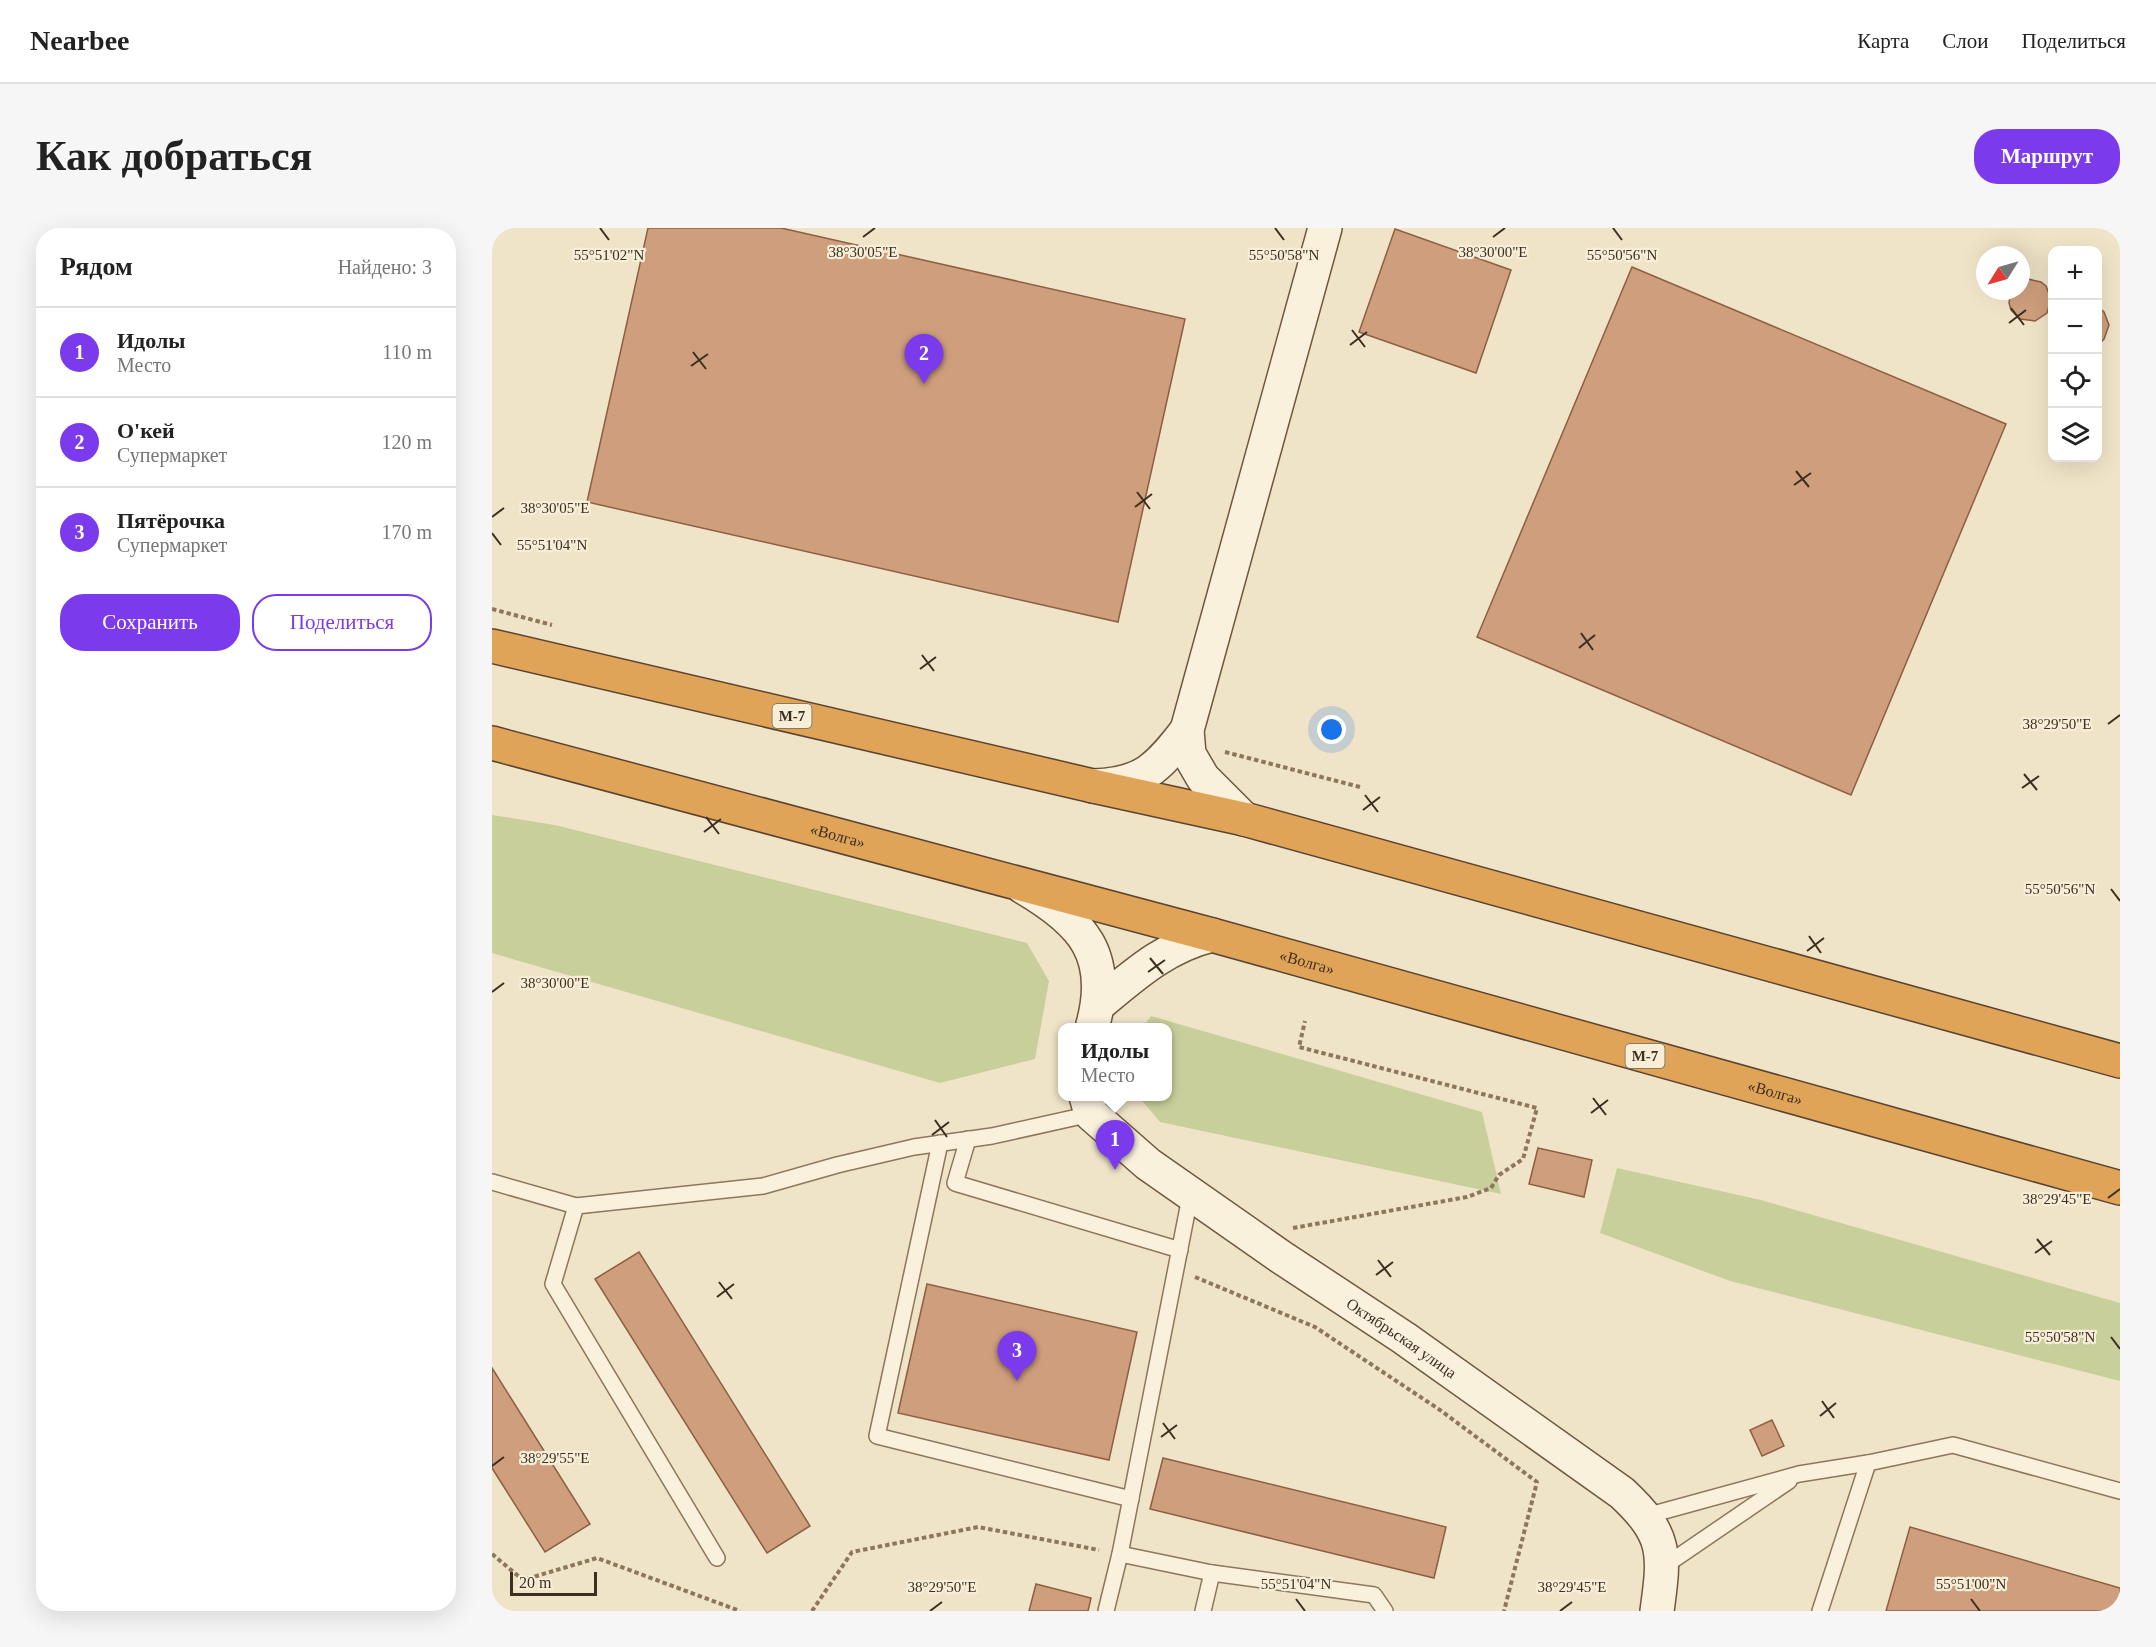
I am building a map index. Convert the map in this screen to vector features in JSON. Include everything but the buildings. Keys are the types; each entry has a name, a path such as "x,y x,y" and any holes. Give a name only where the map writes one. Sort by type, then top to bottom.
{"highway":[{"name":"М-7","path":"492,646 1244,819 2120,1061"},
{"name":"«Волга»","path":"492,743 1212,935 2120,1188"}],"street":[{"path":"1244,819 1203,778 1189,754 1187,730 1325,228"},
{"path":"1093,786 1119,785 1148,773 1172,750 1187,730"},
{"path":"1020,885 1054,905 1087,942 1098,964 1095,1016"},
{"path":"1095,1016 1168,950 1188,940 1212,935"},
{"name":"Октябрьская улица","path":"1088,1105 1148,1164 1527,1424 1622,1493 1646,1515 1659,1544 1663,1567 1657,1611"}],"lane":[{"path":"492,1182 576,1206 763,1186 837,1165 968,1139 1088,1105"},
{"path":"968,1139 955,1183 1180,1250"},
{"path":"940,1143 877,1436 1131,1499"},
{"path":"1106,1611 1120,1554 1191,1192"},
{"path":"576,1206 553,1284 717,1558"},
{"path":"1646,1515 1799,1474 1868,1463 1953,1445 2120,1491"},
{"path":"1820,1611 1868,1463"},
{"path":"1663,1567 1799,1474"},
{"path":"1120,1554 1212,1573 1374,1595 1385,1611"},
{"path":"1203,1611 1212,1573"}],"path":[{"path":"1220,748 1227,754 1360,787"},
{"path":"1251,1235 1467,1197 1491,1188 1499,1175 1523,1159 1538,1108 1299,1047 1305,1021"},
{"path":"1176,1269 1315,1327 1440,1410 1537,1482 1504,1611"},
{"path":"812,1611 852,1552 978,1527 1120,1554"},
{"path":"492,1554 523,1580 597,1558 740,1611"}],"green space":[{"path":"492,815 555,825 1027,943 1049,981 1035,1059 940,1083 492,953"},
{"path":"1151,1016 1482,1112 1501,1194 1160,1122 1142,1101 1172,1101 1172,1023 1146,1023"},
{"path":"1617,1168 1761,1200 2120,1303 2120,1381 1730,1281 1600,1233"}],"place":[{"name":"О'кей","path":"924,384"},
{"name":"Идолы","path":"1115,1170"},
{"name":"Пятёрочка","path":"1017,1381"}]}
